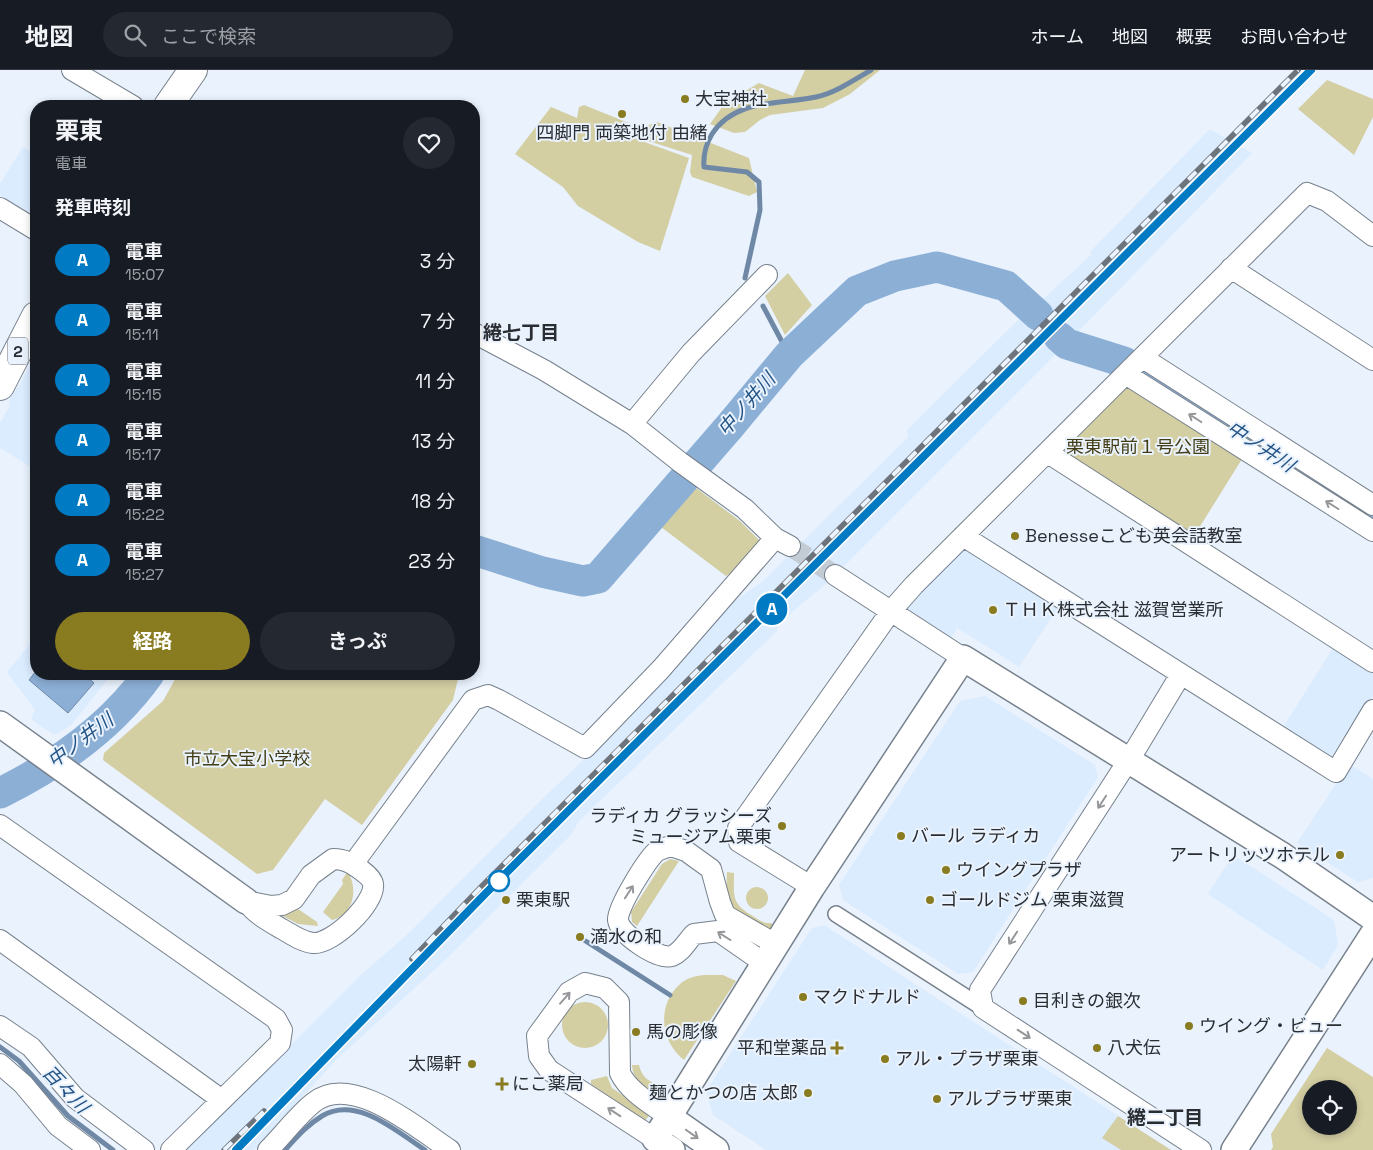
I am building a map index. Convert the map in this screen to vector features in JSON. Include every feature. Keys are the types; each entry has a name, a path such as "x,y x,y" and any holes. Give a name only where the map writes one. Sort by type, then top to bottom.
{"main road":[{"path":"172,100 194,70"},
{"name":"2","path":"0,386 30,328"}],"street":[{"path":"72,70 123,100"},
{"path":"812,887 739,842 738,828 891,611 963,536 1127,375 1307,193 1327,201 1373,236"},
{"path":"0,208 30,226"},
{"path":"1231,268 1373,360"},
{"path":"632,424 691,353 767,275"},
{"path":"353,864 473,700 488,695 586,748 782,542 745,509 680,462 632,424 544,370 480,336"},
{"path":"1143,358 1373,504"},
{"path":"1127,375 1373,531"},
{"path":"1048,453 1373,662"},
{"path":"963,536 1336,772 1373,710"},
{"path":"835,575 963,658 1283,856 1373,918"},
{"path":"716,1150 669,1117 641,1096 624,1080 620,1073 619,1002 605,988 585,983 569,992 537,1036 539,1056 549,1070 663,1144 669,1117 812,887 963,658"},
{"path":"983,1008 980,990 986,979 1128,761 1181,674"},
{"path":"0,724 246,901 252,910 302,940 314,944 327,940 338,932 361,910 372,892 373,883 367,875 353,864 343,859 333,859 312,875 294,899 282,905 271,906 246,901"},
{"path":"0,825 276,1019 282,1030 280,1043 172,1150"},
{"path":"671,846 686,851 711,869 720,902 726,915 771,954 718,931 694,934 679,952 670,957 654,953 628,935 618,921 619,909 656,852 671,846"},
{"path":"836,914 1201,1150"},
{"path":"1234,1150 1373,934"},
{"path":"2,946 222,1100"},
{"path":"0,1026 31,1048 75,1098 144,1150"},
{"path":"0,1064 23,1084 58,1126 90,1150"},
{"path":"268,1150 314,1102 342,1093 360,1095 377,1103 450,1150"}],"shaded area":[{"path":"1210,129 1252,153 1073,337 1064,328 1052,339 1061,349 828,582 778,625 777,631 579,821 571,835 444,961 335,1061 254,1150 185,1150 361,975 411,931 541,800 605,740 736,600 762,582 908,437 907,430 1016,322 1026,315 1032,315 1035,322 1045,312 1039,307 1040,302 1092,254 1090,252"},
{"path":"23,147 30,151 30,214 0,195 0,184"},
{"path":"30,365 30,466 0,448 0,423 10,405 9,397 20,384"},
{"path":"968,548 1059,606 1019,667 957,628 951,638 904,607 961,549"},
{"path":"30,644 30,680 107,680 71,725 54,735 31,719 35,710 7,672"},
{"path":"1335,645 1373,670 1373,695 1334,756 1327,757 1282,729"},
{"path":"985,696 1095,765 1098,777 973,972 958,974 843,900 839,885 960,701"},
{"path":"1349,764 1373,779 1373,878 1358,882 1297,843"},
{"path":"1233,855 1334,920 1338,945 1323,970 1208,894"},
{"name":"アル・プラザ栗東","path":"824,925 1171,1150 766,1150 713,1115 706,1091 812,928"}],"green space":[{"path":"805,70 880,70 850,94 823,108 770,115 745,132 734,133 710,124 725,103 759,83 793,96"},
{"path":"1327,80 1373,99 1373,117 1354,155 1298,109"},
{"path":"584,105 641,128 657,122 749,158 757,192 749,196 692,177 690,172 692,155 586,121 689,158 660,251 638,242 578,206 563,187 515,154 551,107 577,118 579,107"},
{"path":"788,273 812,305 785,335 765,296"},
{"name":"栗東駅前１号公園","path":"1130,388 1242,459 1194,536 1065,455 1064,446 1121,389"},
{"path":"692,485 740,521 761,542 739,568 726,576 657,524"},
{"name":"市立大宝小学校","path":"175,680 458,680 453,700 362,825 325,799 273,870 257,874 103,760 104,753 163,701"},
{"path":"670,859 679,861 637,926 632,922 631,912 662,864"},
{"path":"727,872 734,873 734,894 737,903 759,920 775,926 769,931 736,912 726,901"},
{"path":"346,874 349,874 352,880 352,901 345,913 339,918 332,920 323,912 343,884 342,880"},
{"path":"757,887 765,890 768,898 765,906 757,909 749,906 746,898 749,890"},
{"path":"298,909 317,922 318,926 298,924 281,915 282,913"},
{"path":"704,975 723,975 736,981 684,1060 670,1044 666,1034 664,1023 667,1003 679,985 691,978"},
{"path":"585,1002 598,1006 604,1012 608,1025 604,1038 598,1044 585,1048 572,1044 566,1038 562,1025 566,1012 572,1006"},
{"path":"1327,1048 1373,1077 1373,1150 1271,1150 1273,1147 1271,1134 1302,1086 1302,1135 1357,1135 1357,1080 1306,1080"},
{"path":"632,1065 639,1065 647,1079 662,1085 662,1091 656,1091 642,1084 635,1076"},
{"path":"607,1076 612,1088 650,1114 645,1121 591,1084 591,1080"},
{"path":"1118,1116 1171,1150 1121,1150 1102,1138"}],"water":[{"path":"29,680 91,680 94,683 68,713"}],"waterway":[{"path":"745,278 760,210 759,182 747,172 704,167 705,150 712,134 722,122 733,114 759,105 823,95 844,86 871,70"},
{"name":"中ノ井川","path":"480,552 542,572 583,581 598,578 789,355 857,291 895,276 937,267 1006,286 1038,315"},
{"path":"763,306 789,355"},
{"name":"中ノ井川","path":"1059,337 1067,344 1124,362"},
{"name":"中ノ井川","path":"1148,375 1373,518"},
{"name":"中ノ井川","path":"0,793 42,770 82,742 118,711 144,680"},
{"path":"584,940 670,995"},
{"name":"百々川","path":"0,1047 19,1061 68,1116 113,1150"},
{"name":"百々川","path":"285,1150 298,1136 322,1116 335,1111 349,1110 376,1118 425,1150"}],"tunnel":[{"path":"790,546 835,575"}],"railway":[{"path":"412,959 481,887 1298,70"},
{"path":"236,1150 485,894 1311,70"},
{"path":"224,1150 264,1111"}],"train":[{"name":"A","path":"236,1150 485,894 832,550 1311,70"}],"place":[{"name":"大宝神社","path":"685,99"},
{"name":"四脚門 両築地付 由緒","path":"622,114"},
{"name":"Benesseこども英会話教室","path":"1015,536"},
{"name":"ＴＨＫ株式会社 滋賀営業所","path":"993,610"},
{"name":"ラディカ グラッシーズ ミュージアム栗東","path":"782,826"},
{"name":"バール ラディカ","path":"901,836"},
{"name":"アートリッツホテル","path":"1340,855"},
{"name":"ウイングプラザ","path":"946,870"},
{"name":"栗東駅","path":"506,900"},
{"name":"ゴールドジム 栗東滋賀","path":"930,900"},
{"name":"滴水の和","path":"580,937"},
{"name":"マクドナルド","path":"803,997"},
{"name":"目利きの銀次","path":"1023,1001"},
{"name":"ウイング・ビュー","path":"1189,1026"},
{"name":"馬の彫像","path":"636,1032"},
{"name":"平和堂薬品","path":"837,1048"},
{"name":"八犬伝","path":"1097,1048"},
{"name":"アル・プラザ栗東","path":"885,1059"},
{"name":"太陽軒","path":"472,1064"},
{"name":"にこ薬局","path":"502,1084"},
{"name":"麺とかつの店 太郎","path":"808,1093"},
{"name":"アルプラザ栗東","path":"937,1099"}],"district":[{"name":"綣七丁目","path":"521,332"},
{"name":"綣二丁目","path":"1165,1117"}]}
